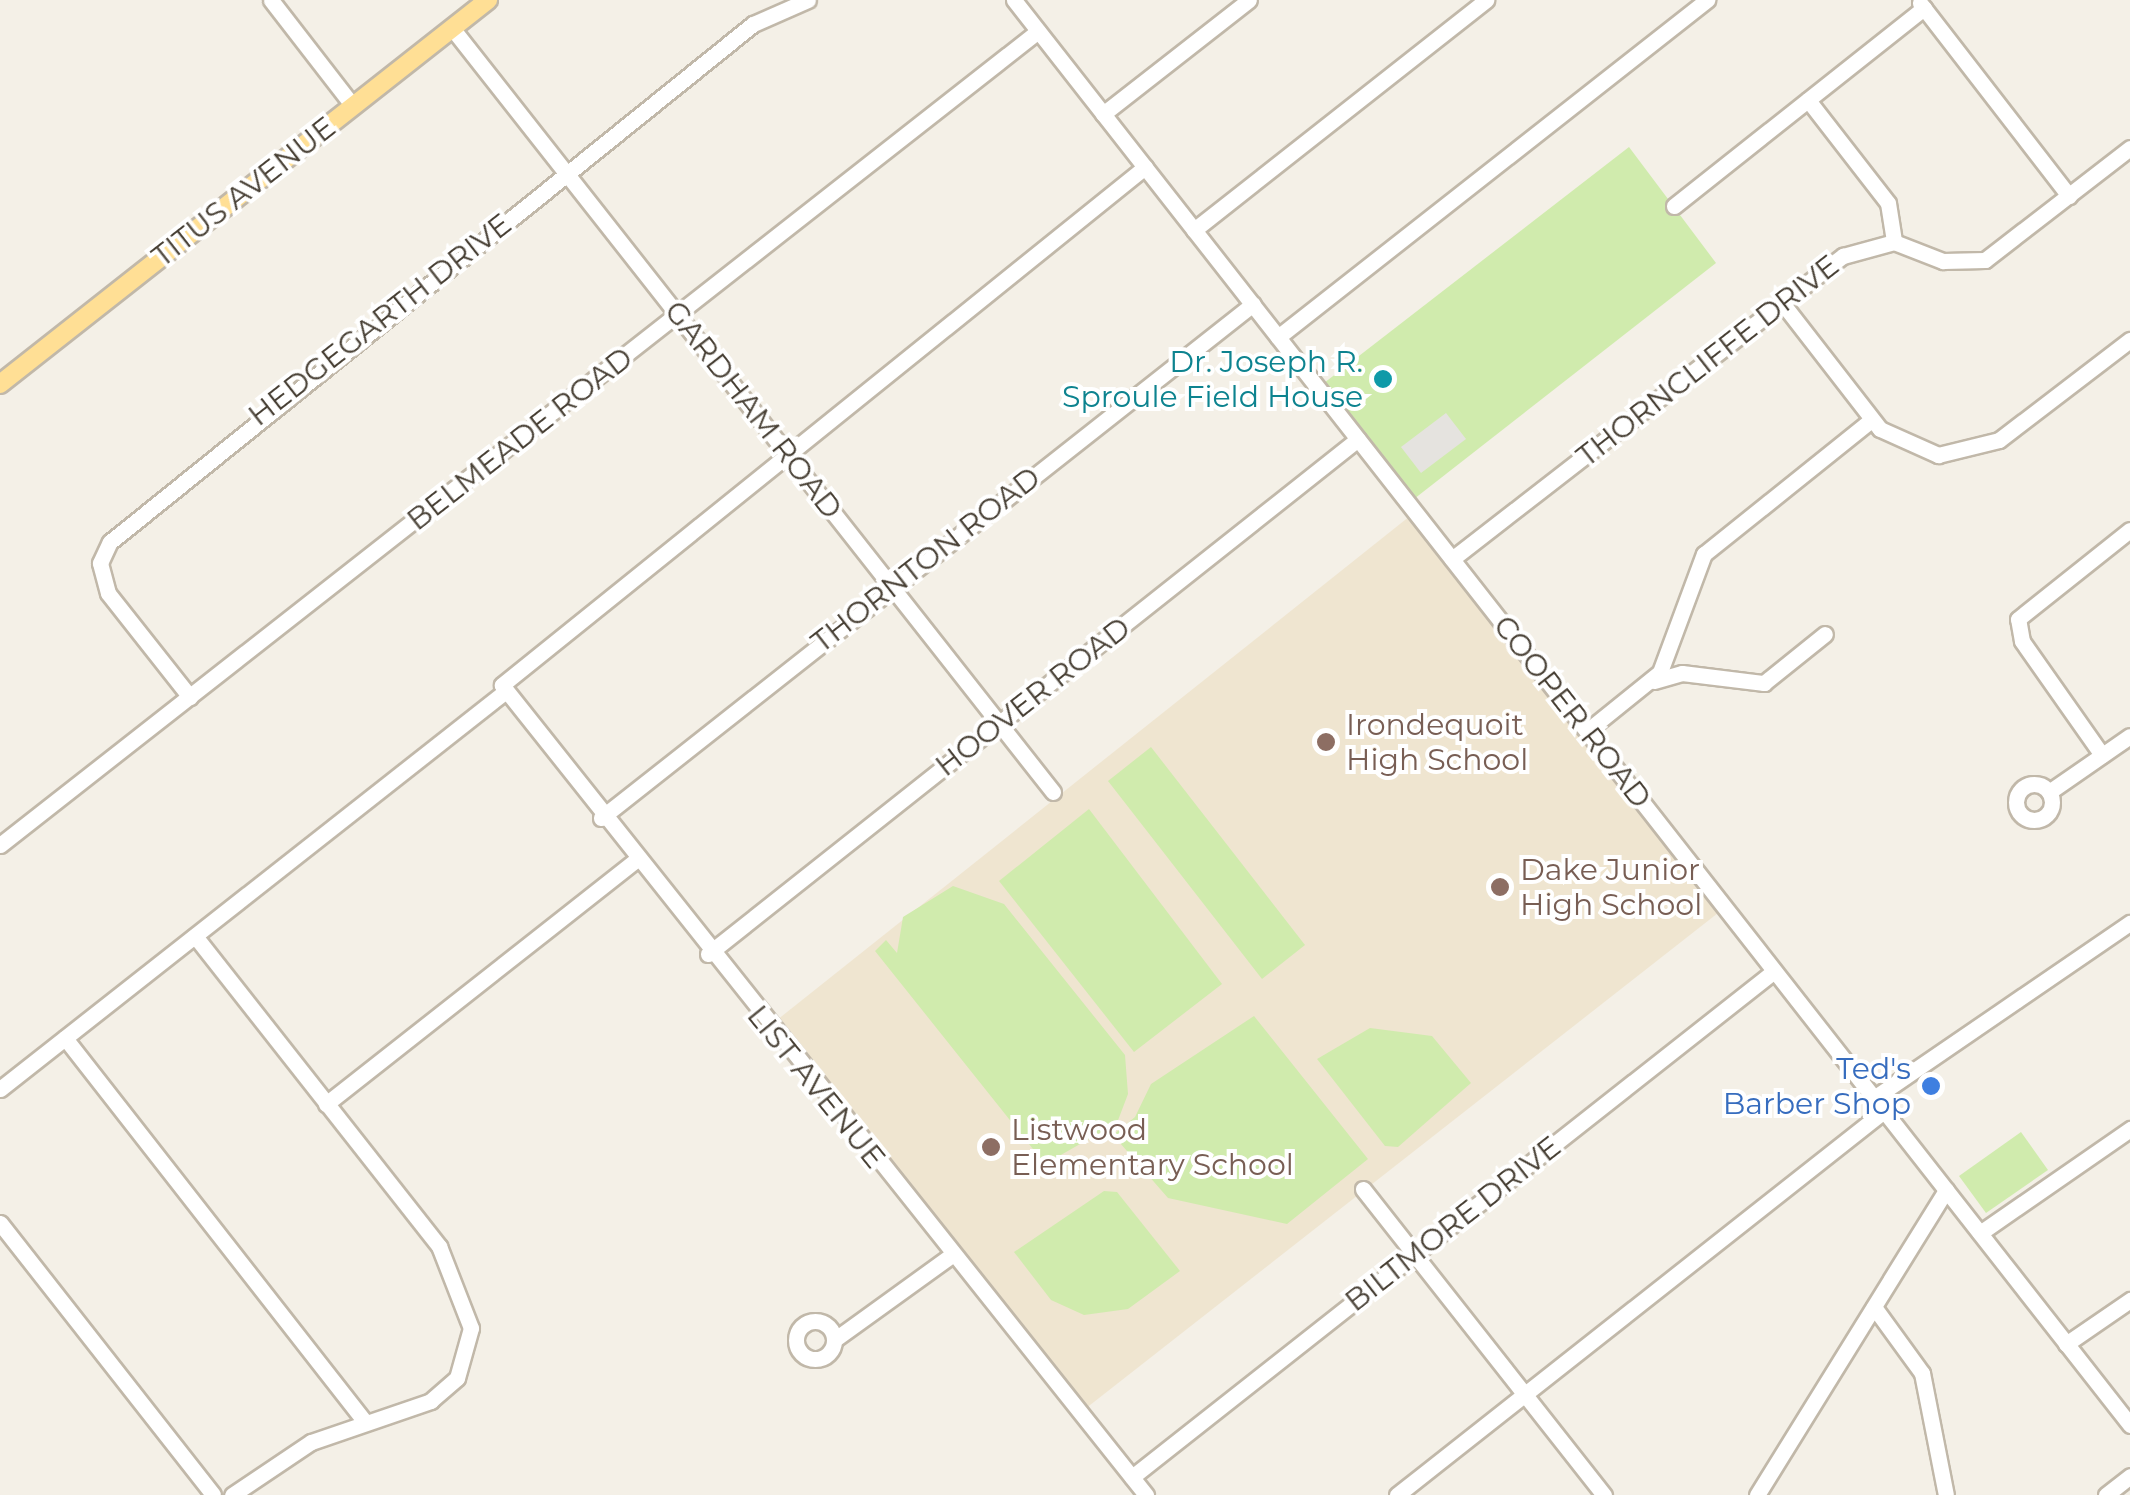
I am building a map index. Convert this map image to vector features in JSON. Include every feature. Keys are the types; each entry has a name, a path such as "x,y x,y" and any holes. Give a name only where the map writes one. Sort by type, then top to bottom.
{"main road":[{"name":"TITUS AVENUE","path":"2,379 488,0"}],"street":[{"path":"271,0 353,106"},
{"name":"HEDGEGARTH DRIVE","path":"190,697 108,593 100,563 110,542 753,24 808,0"},
{"name":"COOPER ROAD","path":"1014,0 2130,1425"},
{"path":"1103,114 1249,0"},
{"path":"1194,230 1486,0"},
{"path":"1278,337 1707,0"},
{"path":"1674,206 1921,4 2069,196"},
{"name":"GARDHAM ROAD","path":"452,28 1053,792"},
{"name":"BELMEADE ROAD","path":"0,845 1038,31"},
{"path":"1808,100 1888,203 1894,242 1971,263 2002,250 2130,148"},
{"path":"0,1089 502,694 506,673 1145,167"},
{"name":"THORNCLIFFE DRIVE","path":"1452,559 1861,246 1894,242"},
{"name":"THORNTON ROAD","path":"600,818 1253,304"},
{"path":"1782,304 1870,420 1913,450 1966,454 2017,428 2130,340"},
{"path":"1651,682 1704,554 1870,420"},
{"name":"HOOVER ROAD","path":"708,954 1358,438"},
{"path":"2102,755 2022,641 2018,619 2130,530"},
{"path":"1587,731 1651,682 1682,673 1764,683 1825,634"},
{"name":"LIST AVENUE","path":"502,694 1146,1495"},
{"path":"2049,792 2130,736"},
{"path":"326,1104 634,861"},
{"path":"1397,1495 1879,1104 2130,922"},
{"path":"194,936 439,1246 472,1328 465,1363 444,1390 292,1452 232,1495"},
{"name":"BILTMORE DRIVE","path":"1132,1477 1774,971"},
{"path":"65,1038 364,1421"},
{"path":"1980,1233 2130,1130"},
{"path":"1363,1188 1604,1495"},
{"path":"1757,1495 1946,1190"},
{"path":"0,1223 213,1495"},
{"path":"834,1340 952,1255"},
{"path":"2066,1344 2130,1300"},
{"path":"1874,1307 1922,1373 1946,1495"},
{"path":"2106,1495 2130,1476"}],"shaded area":[{"path":"1446,413 1466,439 1421,473 1401,447"},
{"path":"1410,516 1718,913 1085,1409 772,1024"}],"green space":[{"path":"1629,147 1716,263 1414,499 1324,383"},
{"path":"1151,747 1305,945 1262,979 1108,781"},
{"path":"1089,809 1222,984 1134,1052 999,881"},
{"path":"953,886 1004,904 1125,1055 1128,1094 1117,1123 1045,1164 875,951 886,940 897,953 903,917"},
{"path":"1254,1016 1368,1159 1287,1224 1168,1198 1113,1135 1135,1117 1151,1084"},
{"path":"1370,1028 1432,1036 1471,1083 1398,1147 1385,1146 1317,1059"},
{"path":"2021,1132 2048,1170 1986,1213 1959,1176"},
{"path":"1104,1191 1117,1192 1180,1271 1128,1309 1084,1315 1051,1300 1014,1252"}],"place":[{"name":"Dr. Joseph R. Sproule Field House","path":"1383,379"},
{"name":"Irondequoit High School","path":"1326,742"},
{"name":"Dake Junior High School","path":"1500,887"},
{"name":"Ted's Barber Shop","path":"1931,1086"},
{"name":"Listwood Elementary School","path":"991,1147"}]}
